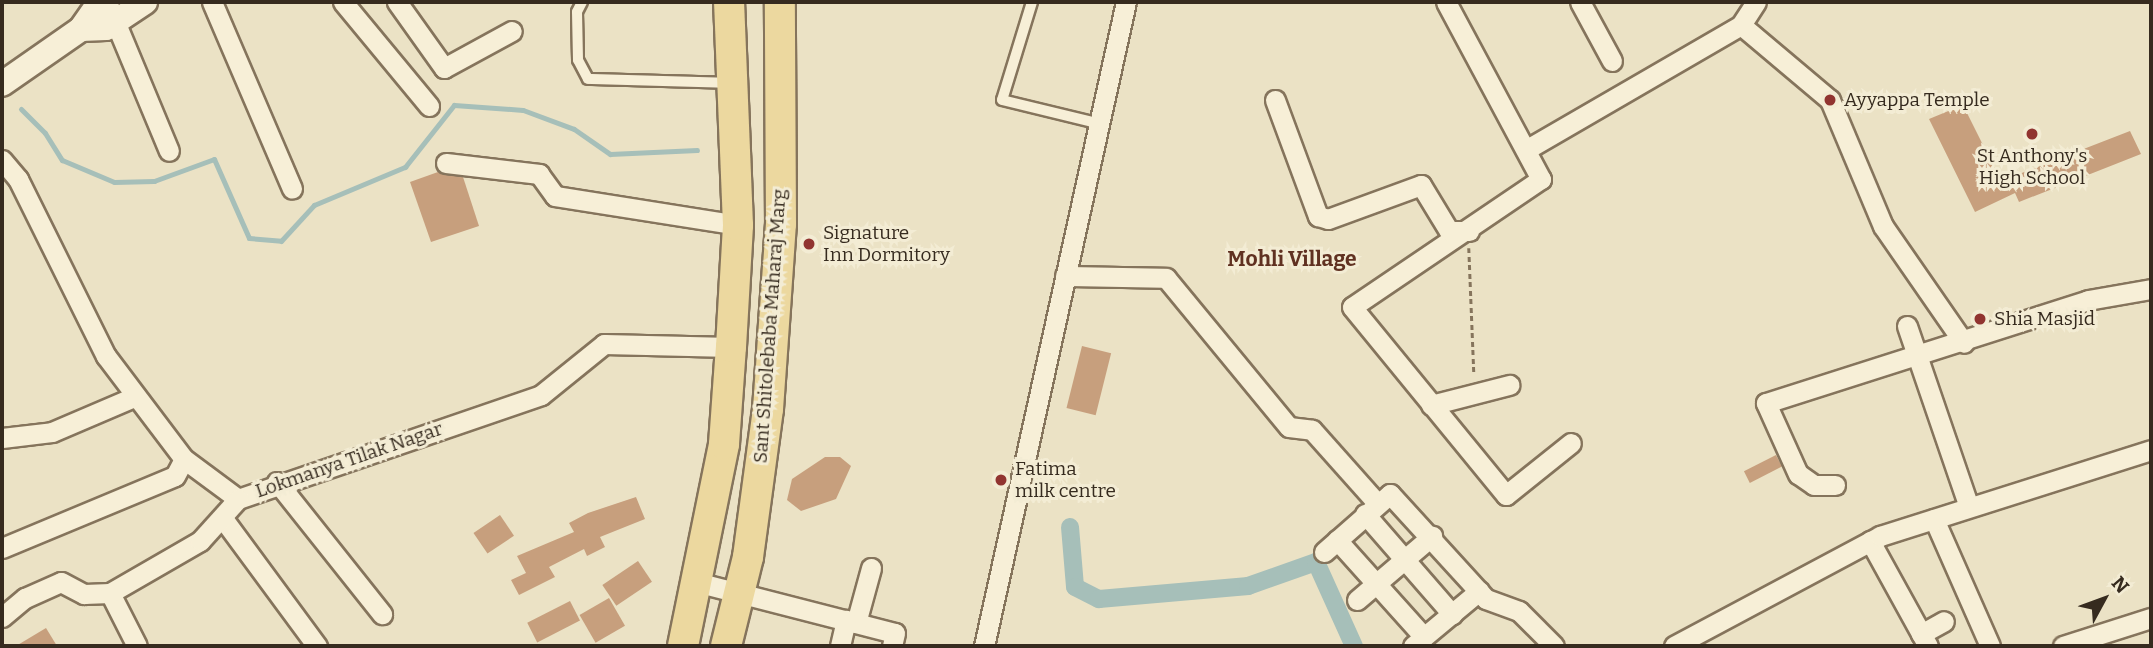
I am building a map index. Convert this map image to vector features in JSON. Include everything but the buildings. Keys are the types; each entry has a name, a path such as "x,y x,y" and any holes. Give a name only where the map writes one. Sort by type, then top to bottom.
{"main road":[{"name":"Sant Shitolebaba Maharaj Marg","path":"683,646 723,444 731,347 738,225 730,2"},
{"name":"Sant Shitolebaba Maharaj Marg","path":"726,646 739,593 768,409 781,163 780,2"},
{"path":"736,167 781,163"}],"street":[{"path":"81,29 100,2"},
{"path":"2,83 81,29 113,12 145,2"},
{"path":"212,2 292,189"},
{"path":"343,2 429,106"},
{"path":"397,2 444,68 512,31"},
{"path":"984,646 1096,123 1126,2"},
{"path":"1446,2 1529,148 1542,179 1469,231 1352,307 1506,495 1571,443"},
{"path":"1580,2 1612,61"},
{"path":"1529,148 1741,25 1756,2"},
{"path":"113,12 169,151"},
{"path":"1741,25 1830,100 1883,226 1964,343"},
{"path":"1275,100 1318,216 1328,219 1421,186 1449,231 1469,231"},
{"name":"Lokmanya Tilak Nagar","path":"2,160 18,179 106,356 184,459 238,499 276,482 541,395 604,344 731,347"},
{"path":"446,163 539,174 555,196 738,225"},
{"path":"1065,276 1167,278 1289,427 1312,430 1371,508 1404,560 1452,614"},
{"path":"1835,485 1814,485 1798,474 1766,403 1918,358 2088,300 2151,289"},
{"path":"1907,326 1969,507"},
{"path":"1431,405 1509,385"},
{"path":"2,438 52,432 136,396"},
{"path":"1674,646 1705,641 1873,547 1934,519 2151,450"},
{"path":"2,548 175,476 184,459"},
{"path":"276,482 382,614"},
{"path":"1479,591 1419,642 1377,582 1331,546 1390,494 1432,536 1479,591 1519,611 1554,646"},
{"path":"2,617 25,598 61,582 84,594 110,593 200,541 224,520 238,499"},
{"path":"1934,519 1990,646"},
{"path":"224,520 317,646"},
{"path":"1858,562 1873,547 1908,535"},
{"path":"1357,600 1432,536"},
{"path":"1873,547 1925,640 1944,621"},
{"path":"840,646 871,568"},
{"path":"696,582 895,633 892,646"},
{"path":"110,593 137,646"},
{"path":"2063,646 2151,618"}],"lane":[{"path":"582,2 577,12 578,60 589,79 733,83"},
{"path":"1032,2 1002,100 1096,123"}],"path":[{"path":"1469,231 1474,394"}],"waterway":[{"path":"21,109 45,133 62,160 114,182 154,181 214,159 249,238 281,241 314,205 405,167 454,105 523,110 574,129 610,154 697,150"},
{"path":"1070,527 1075,587 1099,599 1248,586 1316,562 1354,646"}],"place":[{"name":"Ayyappa Temple","path":"1830,100"},
{"name":"St Anthony's High School","path":"2032,134"},
{"name":"Signature Inn Dormitory","path":"809,244"},
{"name":"Shia Masjid","path":"1980,319"},
{"name":"Fatima milk centre","path":"1001,480"}],"district":[{"name":"Mohli Village","path":"1292,259"}]}
